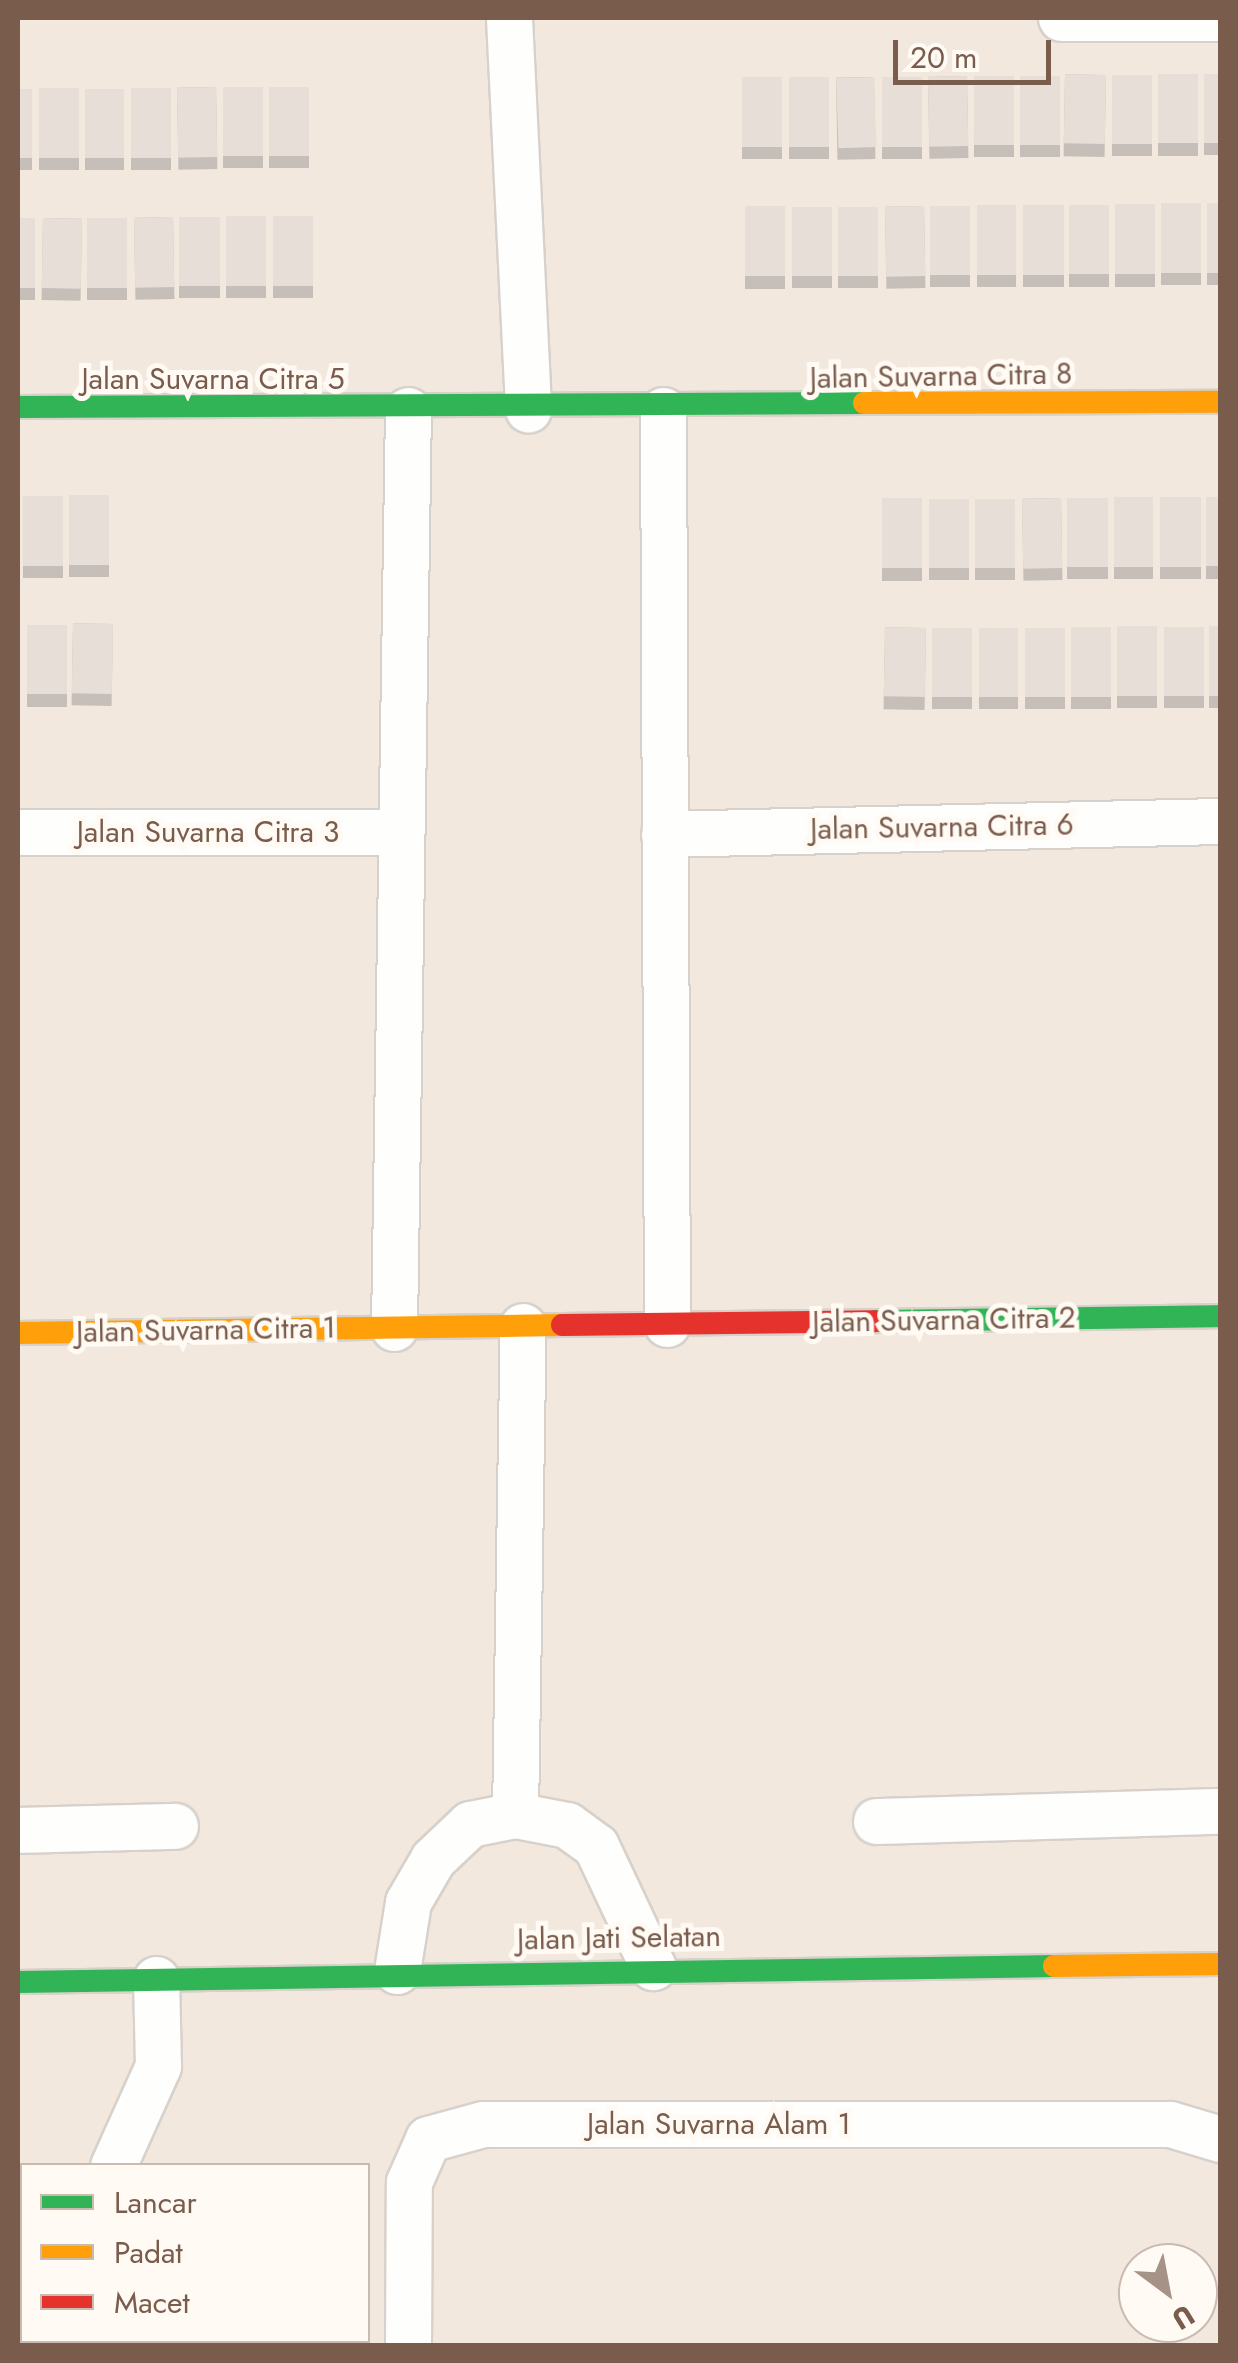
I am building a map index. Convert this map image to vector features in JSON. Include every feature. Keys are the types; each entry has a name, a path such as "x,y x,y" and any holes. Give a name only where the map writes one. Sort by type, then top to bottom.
{"street":[{"path":"509,18 528,410"},
{"path":"1061,18 1220,18"},
{"name":"Jalan Suvarna Citra 8","path":"528,410 1220,402"},
{"name":"Jalan Suvarna Citra 5","path":"18,407 528,410"},
{"path":"394,1328 398,832 408,410"},
{"path":"663,410 667,1324"},
{"name":"Jalan Suvarna Citra 6","path":"664,834 1220,821"},
{"name":"Jalan Suvarna Citra 3","path":"18,832 398,832"},
{"name":"Jalan Suvarna Citra 2","path":"523,1326 1220,1316"},
{"path":"515,1816 523,1326"},
{"name":"Jalan Suvarna Citra 1","path":"18,1333 523,1326"},
{"path":"876,1820 1220,1811"},
{"path":"397,1971 408,1902 434,1859 470,1824 515,1816 567,1825 596,1846 653,1967"},
{"path":"18,1830 176,1826"},
{"name":"Jalan Jati Selatan","path":"18,1982 653,1967 1220,1964"},
{"path":"114,2163 158,2066 156,1978"},
{"name":"Jalan Suvarna Alam 1","path":"408,2346 409,2182 428,2138 483,2124 1170,2124 1220,2139"},
{"path":"18,2332 19,2346"}],"shaded area":[{"path":"18,18 1220,18 1220,2345 18,2345"}],"building":[{"path":"1065,74 1106,75 1105,144 1064,143"},
{"path":"1158,74 1198,74 1198,143 1158,143"},
{"path":"1204,74 1220,74 1220,143 1204,143"},
{"path":"1112,75 1152,75 1152,144 1112,144"},
{"path":"967,76 968,146 929,147 928,77"},
{"path":"974,76 1014,76 1014,145 974,145"},
{"path":"1020,76 1060,76 1060,145 1020,145"},
{"path":"742,77 782,77 782,147 742,147"},
{"path":"789,77 829,77 829,147 789,147"},
{"path":"874,77 876,147 838,148 836,78"},
{"path":"882,77 922,77 922,147 882,147"},
{"path":"216,87 217,157 178,158 177,88"},
{"path":"223,87 263,87 263,156 223,156"},
{"path":"269,87 309,87 309,156 269,156"},
{"path":"39,88 79,88 79,158 39,158"},
{"path":"131,88 171,88 171,158 131,158"},
{"path":"18,89 32,89 32,158 18,158"},
{"path":"85,89 124,89 124,158 85,158"},
{"path":"1161,203 1201,203 1201,273 1161,273"},
{"path":"1207,203 1220,203 1220,273 1207,273"},
{"path":"1115,204 1155,204 1155,274 1115,274"},
{"path":"977,205 1016,205 1016,275 977,275"},
{"path":"1023,205 1064,205 1064,275 1023,275"},
{"path":"1069,205 1109,205 1109,274 1069,274"},
{"path":"745,206 785,206 785,276 745,276"},
{"path":"924,206 925,276 886,277 885,207"},
{"path":"930,206 970,206 970,275 930,275"},
{"path":"792,207 832,207 832,276 792,276"},
{"path":"838,207 878,207 878,276 838,276"},
{"path":"226,216 266,216 266,286 226,286"},
{"path":"273,216 313,216 313,286 273,286"},
{"path":"173,217 174,287 135,288 134,218"},
{"path":"179,217 220,217 220,286 179,286"},
{"path":"18,218 35,218 35,288 18,288"},
{"path":"43,218 82,219 81,289 42,288"},
{"path":"87,218 127,218 127,288 87,288"},
{"path":"69,495 109,495 109,565 69,565"},
{"path":"23,496 63,496 63,566 23,566"},
{"path":"1114,497 1153,497 1153,567 1114,567"},
{"path":"1160,497 1201,497 1201,567 1160,567"},
{"path":"1206,497 1220,497 1220,566 1206,566"},
{"path":"882,498 922,498 922,568 882,568"},
{"path":"1061,498 1062,568 1023,569 1022,499"},
{"path":"1067,498 1108,498 1108,567 1067,567"},
{"path":"929,499 969,499 969,568 929,568"},
{"path":"975,499 1015,499 1015,568 975,568"},
{"path":"73,623 113,624 112,694 72,693"},
{"path":"18,625 20,625 18,695"},
{"path":"27,625 67,625 67,694 27,694"},
{"path":"1117,626 1157,626 1157,696 1117,696"},
{"path":"1209,626 1220,626 1220,696 1209,696"},
{"path":"885,627 926,628 925,697 884,696"},
{"path":"1071,627 1111,627 1111,697 1071,697"},
{"path":"1164,627 1204,627 1204,696 1164,696"},
{"path":"932,628 972,628 972,697 932,697"},
{"path":"979,628 1018,628 1018,697 979,697"},
{"path":"1025,628 1065,628 1065,697 1025,697"}],"traffic: fast":[{"path":"18,407 864,403"},
{"path":"875,1321 1220,1316"},
{"path":"18,1982 1054,1966"}],"traffic: slow":[{"path":"864,403 1220,402"},
{"path":"18,1333 562,1325"},
{"path":"1054,1966 1220,1964"}],"traffic: jam":[{"path":"562,1325 875,1321"}]}
